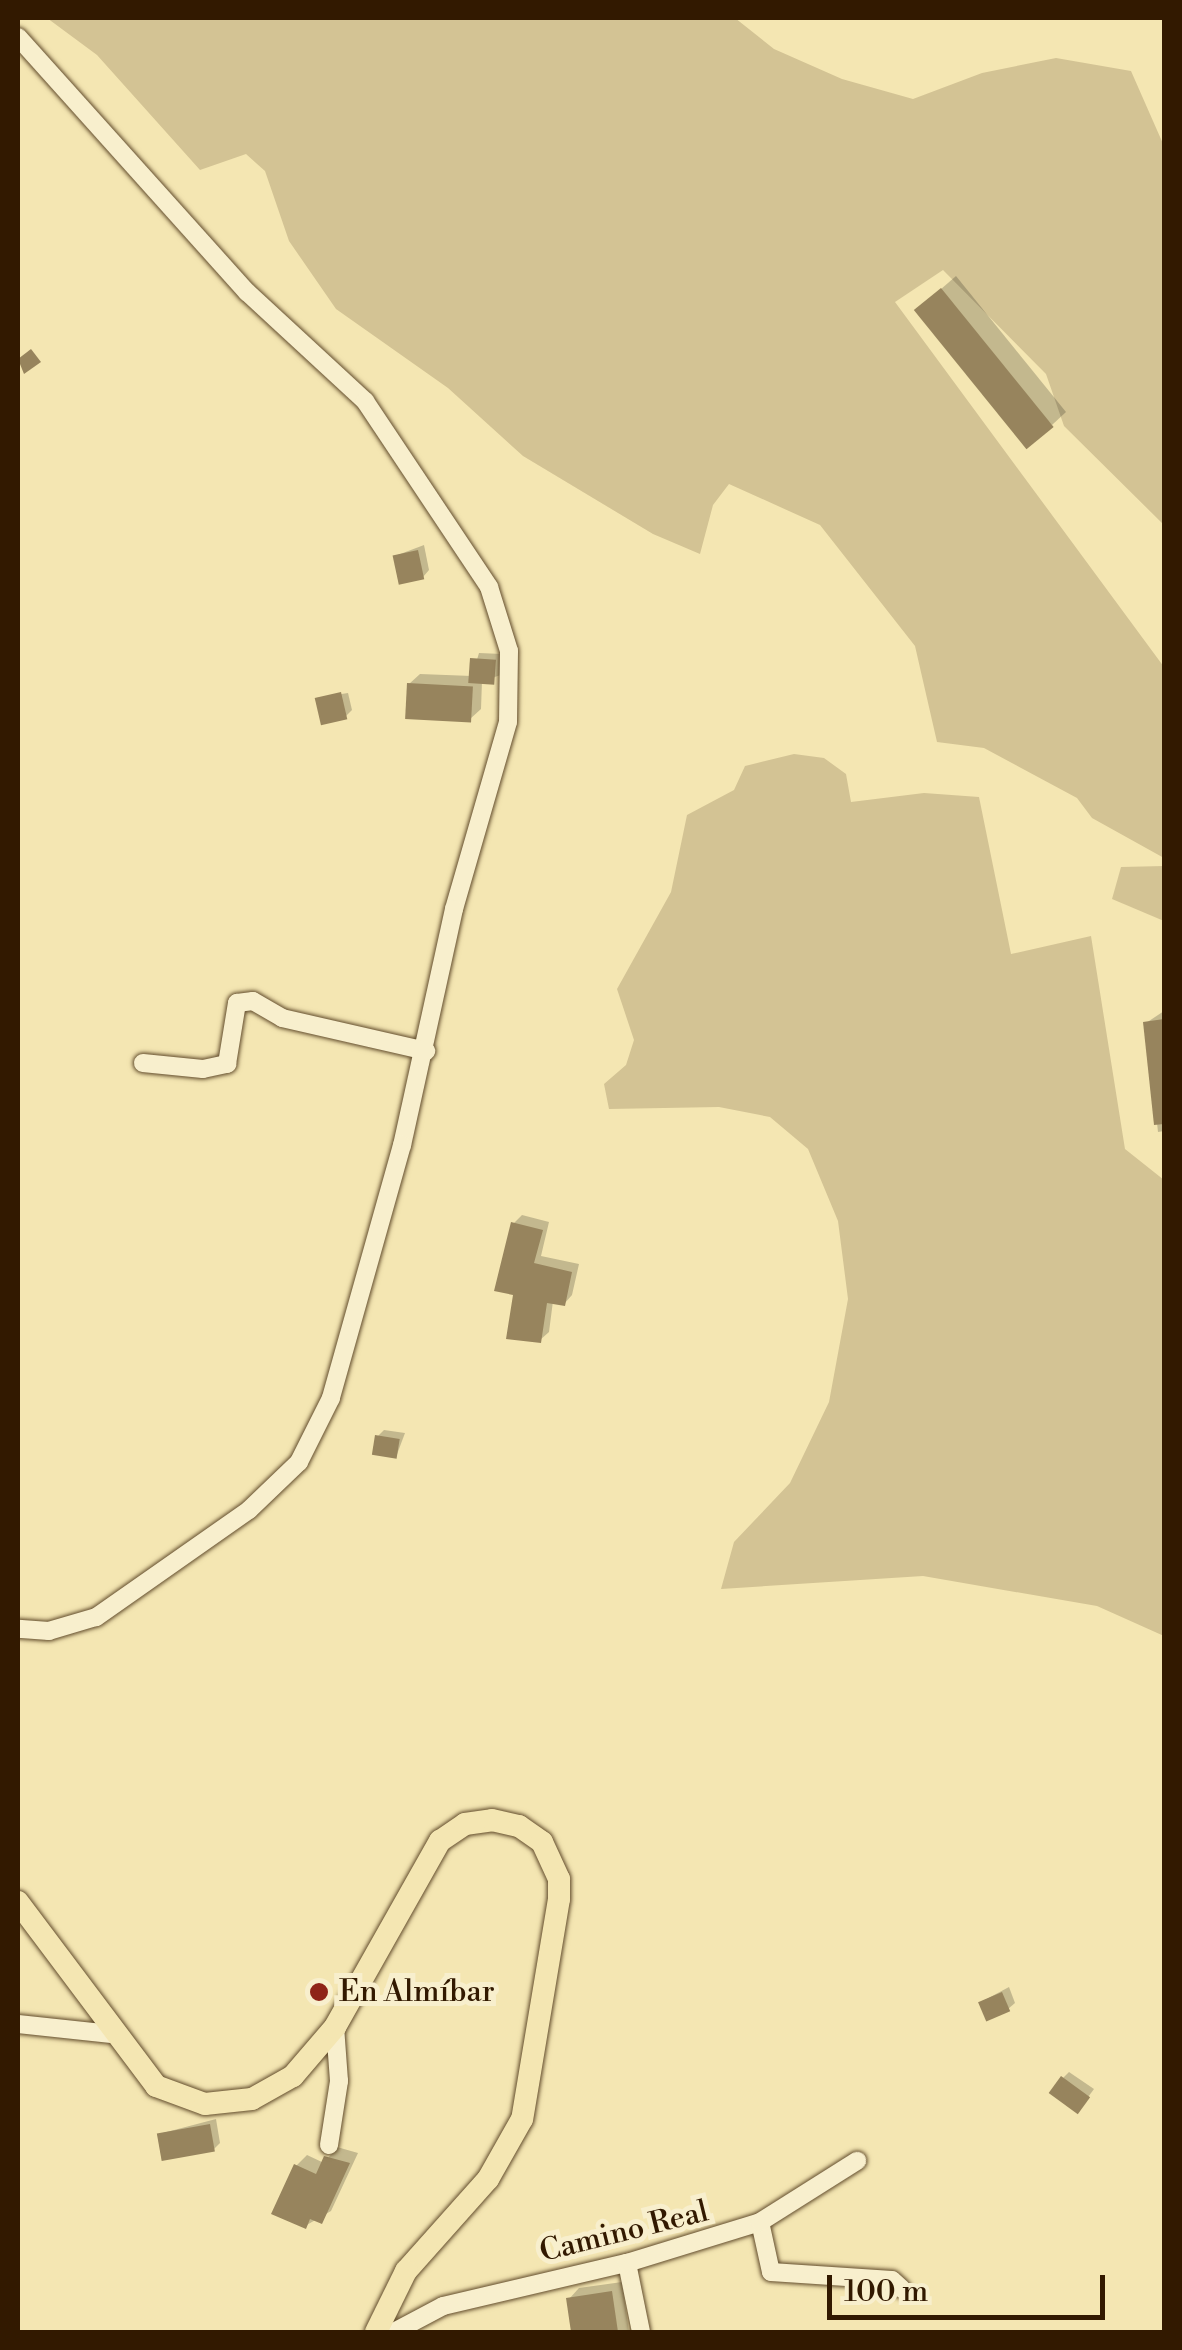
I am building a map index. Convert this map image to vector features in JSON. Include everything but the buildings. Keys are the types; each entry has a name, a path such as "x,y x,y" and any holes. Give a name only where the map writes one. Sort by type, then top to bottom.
{"main road":[{"path":"18,1902 111,2034 156,2086 206,2104 252,2099 293,2076 334,2027 440,1841 465,1824 492,1820 519,1826 542,1842 556,1868 559,1899 522,2120 488,2179 406,2271 376,2332"}],"street":[{"path":"18,37 247,292 365,402 489,587 509,651 508,722 454,909 426,1050 331,1398 299,1462 249,1510 96,1617 49,1632 18,1629"},
{"path":"143,1064 203,1069 227,1064 237,1003 253,1000 282,1018 426,1050"},
{"path":"18,2024 111,2034"},
{"path":"329,2145 338,2098 334,2027"},
{"name":"Camino Real","path":"394,2332 443,2306 627,2263 760,2222 856,2161"},
{"path":"760,2222 771,2272 885,2279 902,2289"},
{"path":"627,2263 640,2332"}],"shaded area":[{"path":"47,18 735,18 774,49 842,79 913,99 982,73 1056,58 1131,71 1164,146 1164,525 1064,426 1046,374 943,270 895,302 1164,667 1164,858 1092,818 1077,798 984,748 937,742 915,646 820,525 729,484 713,505 700,554 653,534 523,456 448,388 336,309 289,241 265,171 246,154 200,170 97,55"},
{"path":"794,754 824,758 846,774 851,802 924,793 979,797 1011,954 1091,936 1125,1149 1164,1180 1164,1636 1097,1606 923,1576 721,1589 734,1542 790,1483 829,1402 848,1299 838,1221 808,1149 770,1117 719,1107 609,1109 604,1084 626,1065 634,1040 617,989 671,892 687,815 734,790 745,766"},
{"path":"1164,866 1164,921 1112,899 1121,867"}],"place":[{"name":"En Almíbar","path":"319,1992"}]}
